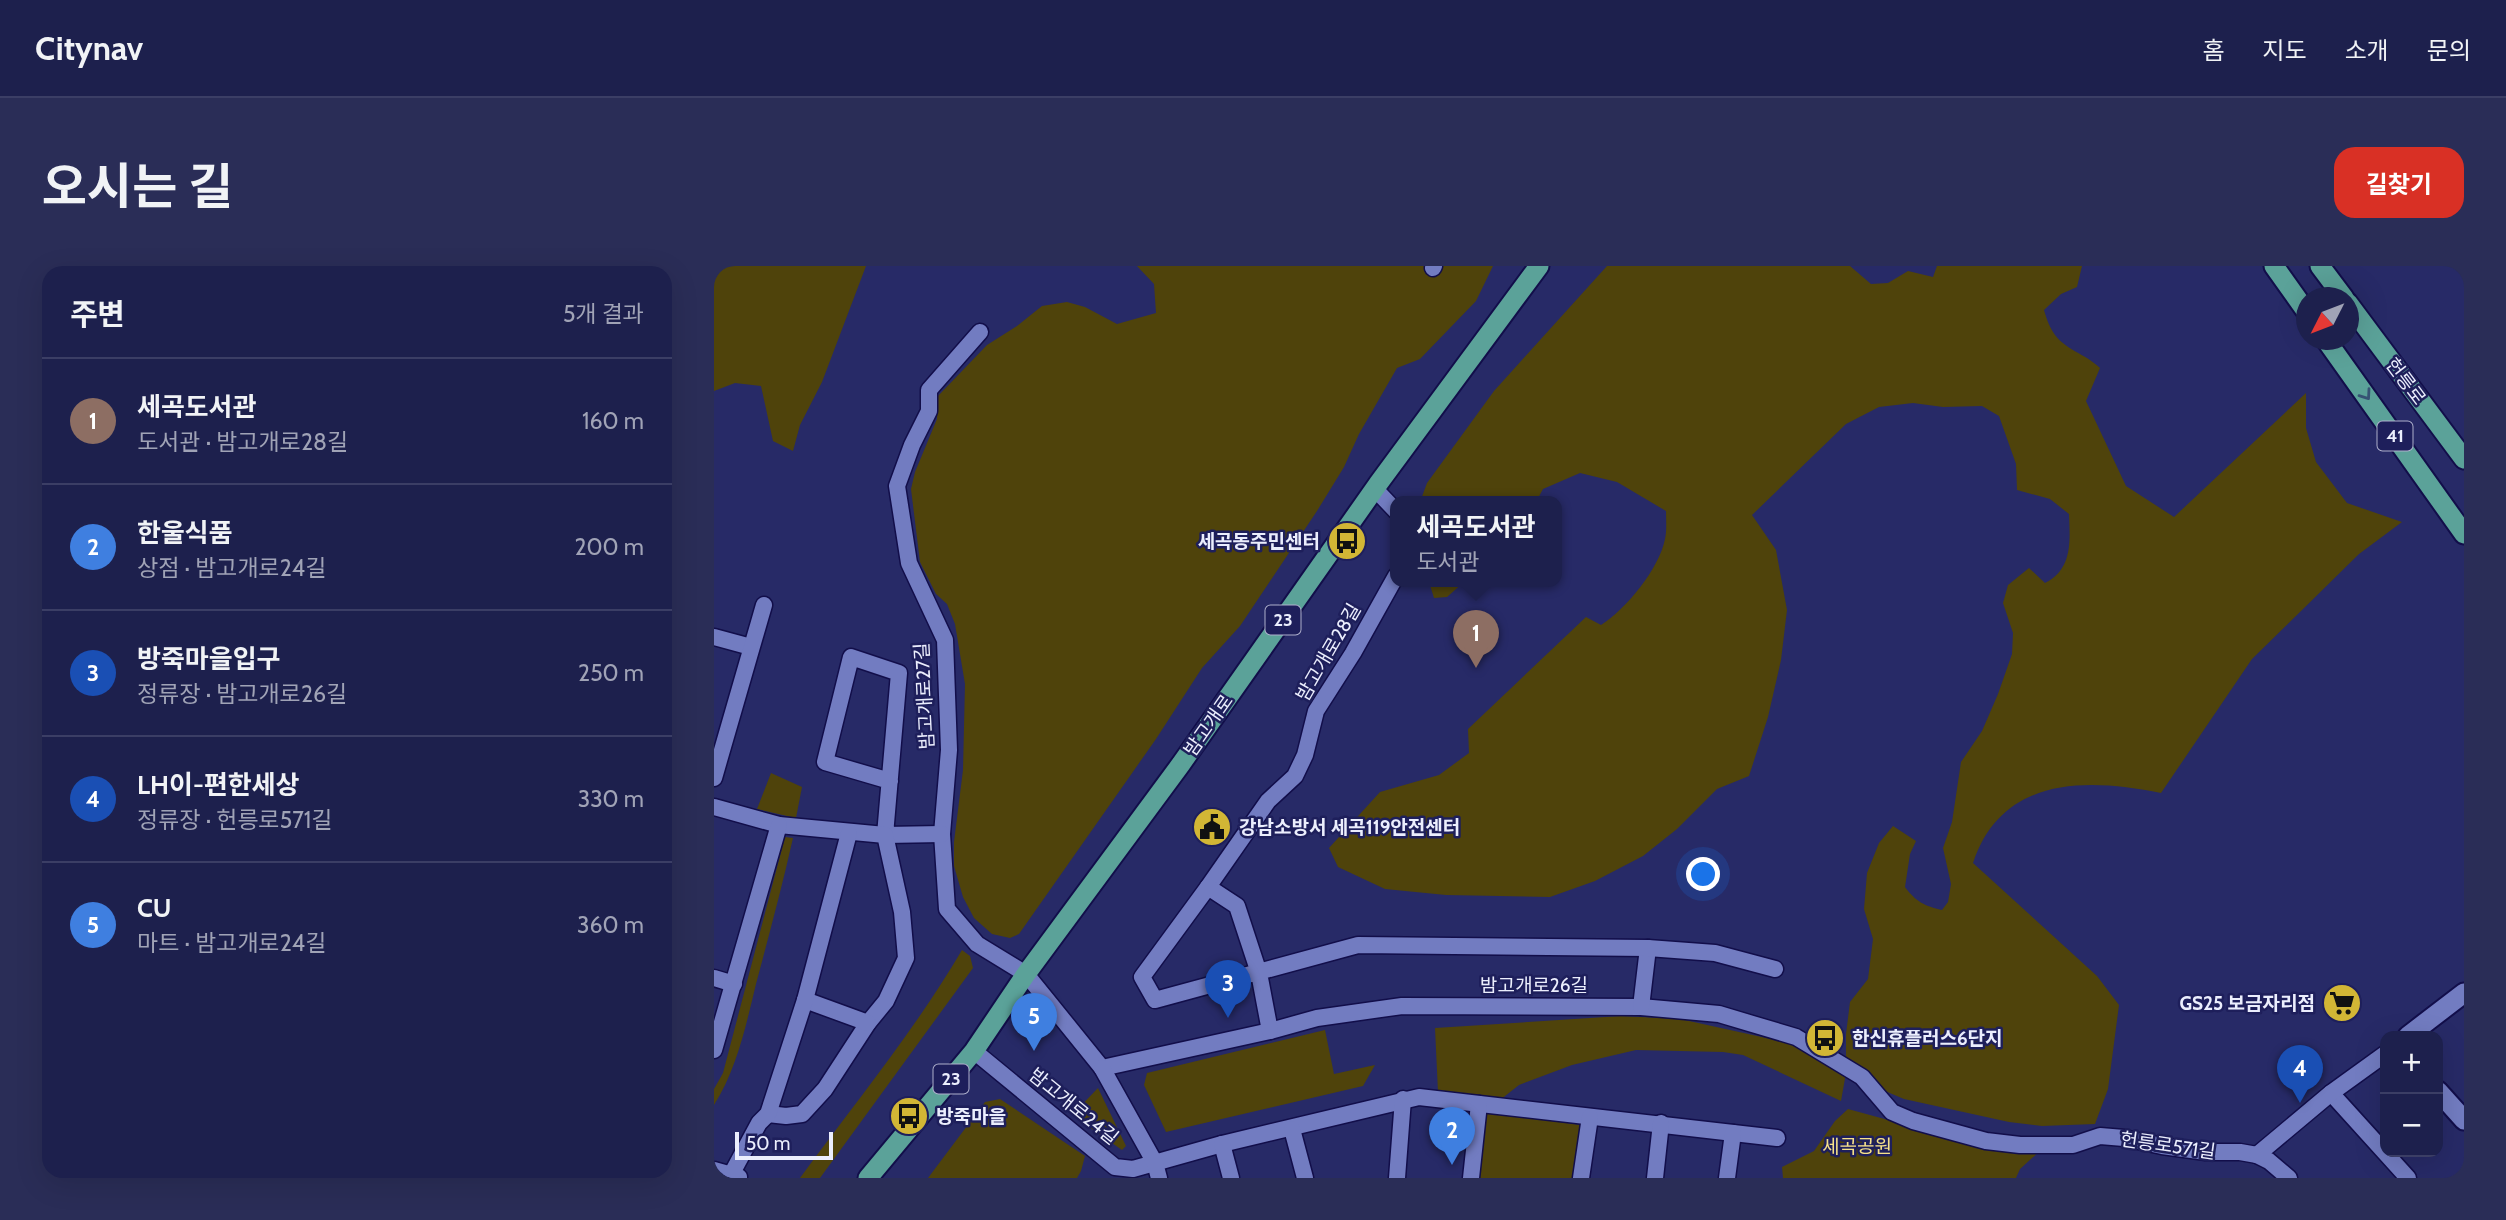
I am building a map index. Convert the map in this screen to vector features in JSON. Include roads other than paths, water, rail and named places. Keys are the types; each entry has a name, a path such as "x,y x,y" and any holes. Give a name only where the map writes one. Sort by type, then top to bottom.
{"main road":[{"name":"밤고개로","path":"868,1178 974,1051 1026,974 1181,764 1375,489 1539,266"},
{"path":"2274,266 2296,298"},
{"path":"2320,266 2336,287"},
{"name":"헌릉로","path":"2359,318 2464,459"},
{"name":"헌릉로","path":"2333,350 2464,534"}],"street":[{"name":"밤고개로27길","path":"980,332 929,390 929,411 912,445 897,486 909,563 945,640 949,750 942,834 947,909 977,944 1026,974"},
{"path":"1375,489 1390,506"},
{"name":"밤고개로28길","path":"1208,887 1268,801 1295,776 1305,755 1317,711 1390,585"},
{"path":"714,778 764,605"},
{"path":"714,637 751,647"},
{"name":"밤고개로27길","path":"768,1114 802,1114 825,1090 868,1023 886,1001 906,958 902,912 885,835 890,781 899,673 851,657 825,762 890,781"},
{"path":"714,807 779,825 885,835 942,834"},
{"path":"714,1050 779,825"},
{"path":"714,1170 736,1177 759,1124 768,1114 805,1000 849,833"},
{"path":"1208,887 1237,906 1259,973 1270,1031"},
{"name":"밤고개로26길","path":"1208,887 1142,977 1155,1000 1358,945 1648,948 1715,953 1775,969"},
{"path":"1641,1007 1648,948"},
{"path":"1026,974 1102,1068 1157,1170"},
{"path":"714,978 734,984"},
{"path":"2415,1031 2464,993"},
{"path":"805,1000 868,1023"},
{"name":"밤고개로26길","path":"1102,1068 1317,1018 1402,1006 1641,1007 1719,1014 1796,1037"},
{"name":"헌릉로571길","path":"1796,1037 1862,1077 1892,1112 1913,1121 1986,1142 2073,1145 2100,1136 2206,1152 2258,1155"},
{"name":"밤고개로24길","path":"974,1051 1110,1172 1157,1170 1222,1144 1292,1129 1403,1099 1435,1097 1777,1138"},
{"path":"2290,1178 2258,1155 2331,1093 2380,1058"},
{"path":"2331,1093 2408,1178"},
{"path":"2441,1094 2464,1120"},
{"path":"1397,1178 1403,1099"},
{"path":"1471,1178 1479,1104"},
{"path":"1581,1178 1590,1117"},
{"path":"1655,1178 1661,1124"},
{"path":"1292,1129 1305,1178"},
{"path":"1727,1178 1733,1133"},
{"path":"1222,1144 1231,1178"}],"place":[{"name":"세곡동주민센터","path":"1347,541"},
{"name":"세곡도서관","path":"1476,668"},
{"name":"강남소방서 세곡119안전센터","path":"1212,827"},
{"name":"GS25 보금자리점","path":"2342,1003"},
{"name":"방죽마을입구","path":"1228,1018"},
{"name":"한신휴플러스6단지","path":"1825,1038"},
{"name":"CU","path":"1034,1051"},
{"name":"LH이-편한세상","path":"2300,1103"},
{"name":"방죽마을","path":"909,1116"},
{"name":"한울식품","path":"1452,1165"}],"park label":[{"name":"세곡공원","path":"1857,1146"}]}
